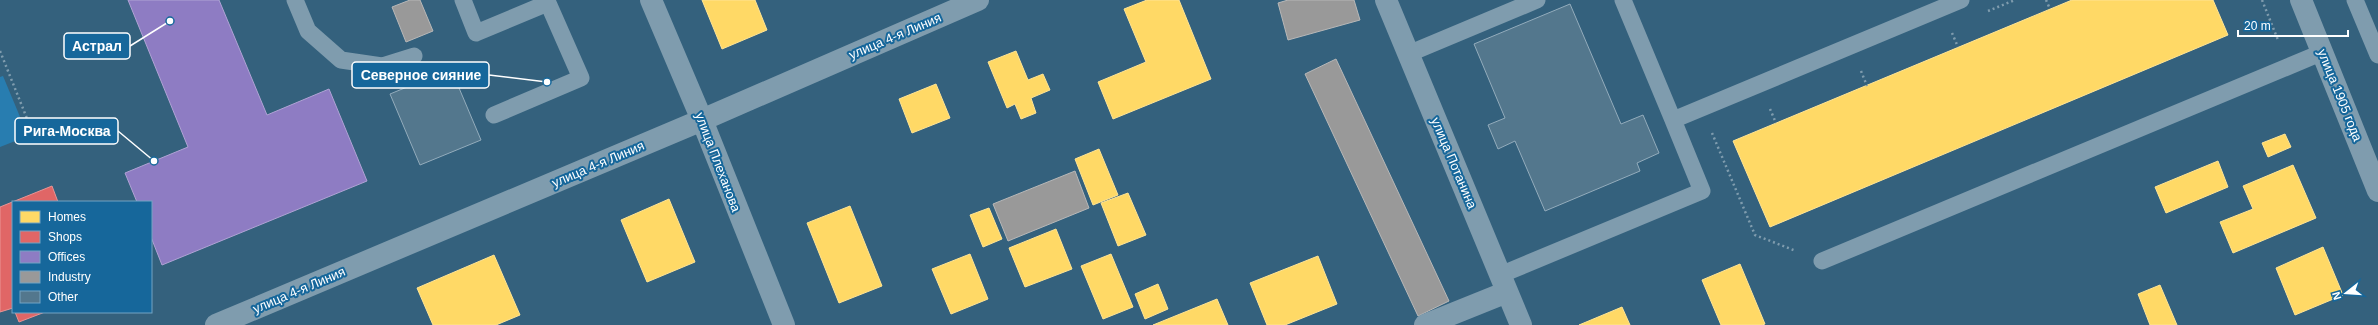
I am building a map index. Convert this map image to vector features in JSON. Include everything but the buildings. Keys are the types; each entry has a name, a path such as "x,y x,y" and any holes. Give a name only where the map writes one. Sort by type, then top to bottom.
{"street":[{"name":"улица Плеханова","path":"651,0 702,120 784,325"},
{"name":"улица 4-я Линия","path":"216,325 702,120 978,0"},
{"name":"улица Потанина","path":"1386,0 1521,325"},
{"name":"улица 1905 года","path":"2301,0 2378,188"},
{"path":"1425,325 1504,283"}],"lane":[{"path":"295,0 308,31 341,60 382,66 414,56"},
{"path":"463,0 476,33 548,1 580,78 494,115"},
{"path":"1408,54 1537,0"},
{"path":"1504,283 1702,191 1623,0"},
{"path":"1673,120 1961,0"},
{"path":"2355,0 2378,55"},
{"path":"1822,261 2322,52"}],"path":[{"path":"1986,12 2015,0"},
{"path":"2046,0 2050,9"},
{"path":"2262,0 2289,66"},
{"path":"1950,27 1958,47"},
{"path":"0,51 30,126"},
{"path":"0,64 5,62"},
{"path":"1858,65 1867,86"},
{"path":"1767,103 1776,124"},
{"path":"1710,127 1755,235 1822,261"}],"shaded area":[{"path":"3,76 28,136 0,147 0,77"}],"place":[{"name":"Астрал","path":"170,21"},
{"name":"Северное сияние","path":"547,82"},
{"name":"Рига-Москва","path":"154,161"}]}
